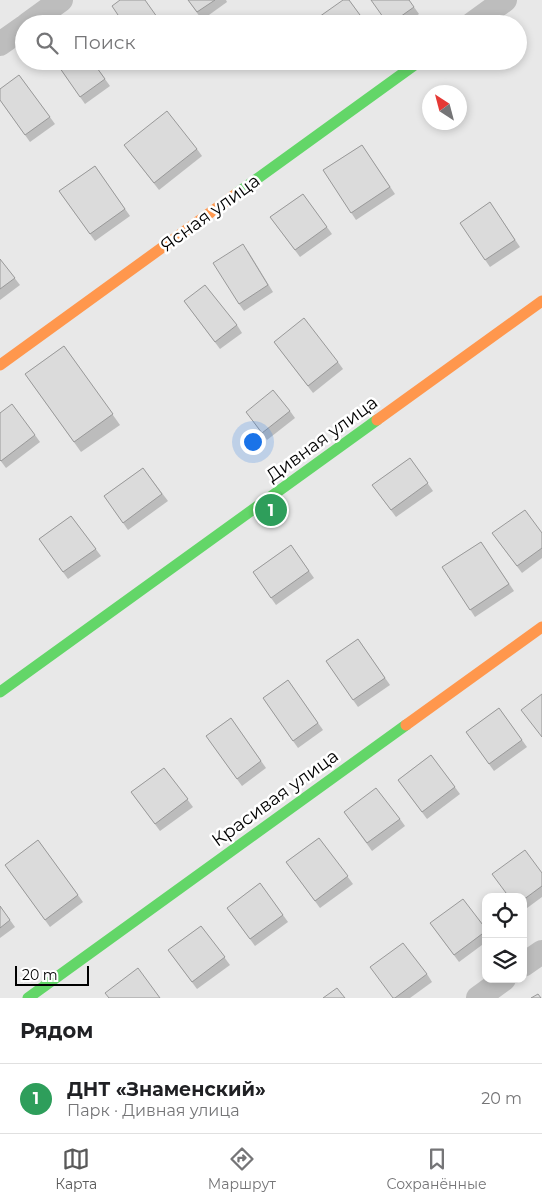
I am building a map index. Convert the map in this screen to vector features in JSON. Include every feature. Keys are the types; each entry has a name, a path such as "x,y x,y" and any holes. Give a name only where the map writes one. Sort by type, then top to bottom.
{"street":[{"path":"40,15 61,0"},
{"path":"484,15 505,0"},
{"path":"0,44 15,33"},
{"name":"Ясная улица","path":"0,365 408,70"},
{"name":"Дивная улица","path":"0,692 542,301"},
{"name":"Красивая улица","path":"28,998 542,627"},
{"path":"527,963 542,952"},
{"path":"478,998 499,983"}],"shaded area":[{"path":"0,0 542,0 542,998 0,998"}],"building":[{"path":"120,0 145,0 156,15 118,15 112,6"},
{"path":"188,0 215,0 197,12"},
{"path":"343,0 349,0 360,15 322,15"},
{"path":"371,0 409,0 414,7 403,15 382,15"},
{"path":"61,70 98,70 105,79 80,97"},
{"path":"19,75 50,117 25,135 0,100 0,89"},
{"path":"167,111 197,149 154,183 124,145"},
{"path":"362,145 390,187 351,213 323,170"},
{"path":"95,166 125,209 90,234 59,191"},
{"path":"303,194 327,227 295,250 270,217"},
{"path":"490,202 515,240 485,260 460,223"},
{"path":"243,244 268,285 239,304 213,263"},
{"path":"0,259 15,278 0,289"},
{"path":"205,285 237,325 215,342 184,301"},
{"path":"304,318 338,362 308,386 274,342"},
{"path":"64,346 113,414 74,442 25,374"},
{"path":"273,390 290,411 262,433 246,412"},
{"path":"12,404 35,435 1,461 0,413"},
{"path":"410,458 428,483 391,510 372,485"},
{"path":"143,468 162,494 123,523 104,496"},
{"path":"525,510 542,533 542,548 517,566 492,533"},
{"path":"71,516 96,549 63,572 39,539"},
{"path":"481,542 509,584 470,610 442,567"},
{"path":"291,545 309,571 271,598 253,572"},
{"path":"358,639 385,678 353,700 326,661"},
{"path":"288,680 318,723 293,741 263,698"},
{"path":"542,694 542,737 521,710"},
{"path":"499,708 522,740 489,764 466,732"},
{"path":"231,718 261,761 237,779 206,736"},
{"path":"431,755 455,787 422,812 398,780"},
{"path":"164,768 188,799 155,824 131,792"},
{"path":"376,788 400,819 367,843 344,812"},
{"path":"319,838 348,876 315,901 286,862"},
{"path":"38,840 78,895 45,920 5,865"},
{"path":"525,850 542,873 542,886 527,897 527,893 506,893 492,874"},
{"path":"260,883 283,915 250,939 227,908"},
{"path":"463,899 482,924 482,934 454,955 430,923"},
{"path":"0,906 10,920 0,928"},
{"path":"201,926 225,957 192,982 168,950"},
{"path":"403,943 427,974 393,998 370,967"},
{"path":"138,968 160,998 109,998 105,993"},
{"path":"337,988 345,998 323,998"},
{"path":"538,994 541,998 531,998"}],"traffic: fast":[{"path":"236,194 408,70"},
{"path":"0,692 377,420"},
{"path":"28,998 406,725"}],"traffic: slow":[{"path":"0,365 236,194"},
{"path":"377,420 542,301"},
{"path":"406,725 542,627"}],"place":[{"name":"ДНТ «Знаменский»","path":"271,510"}]}
